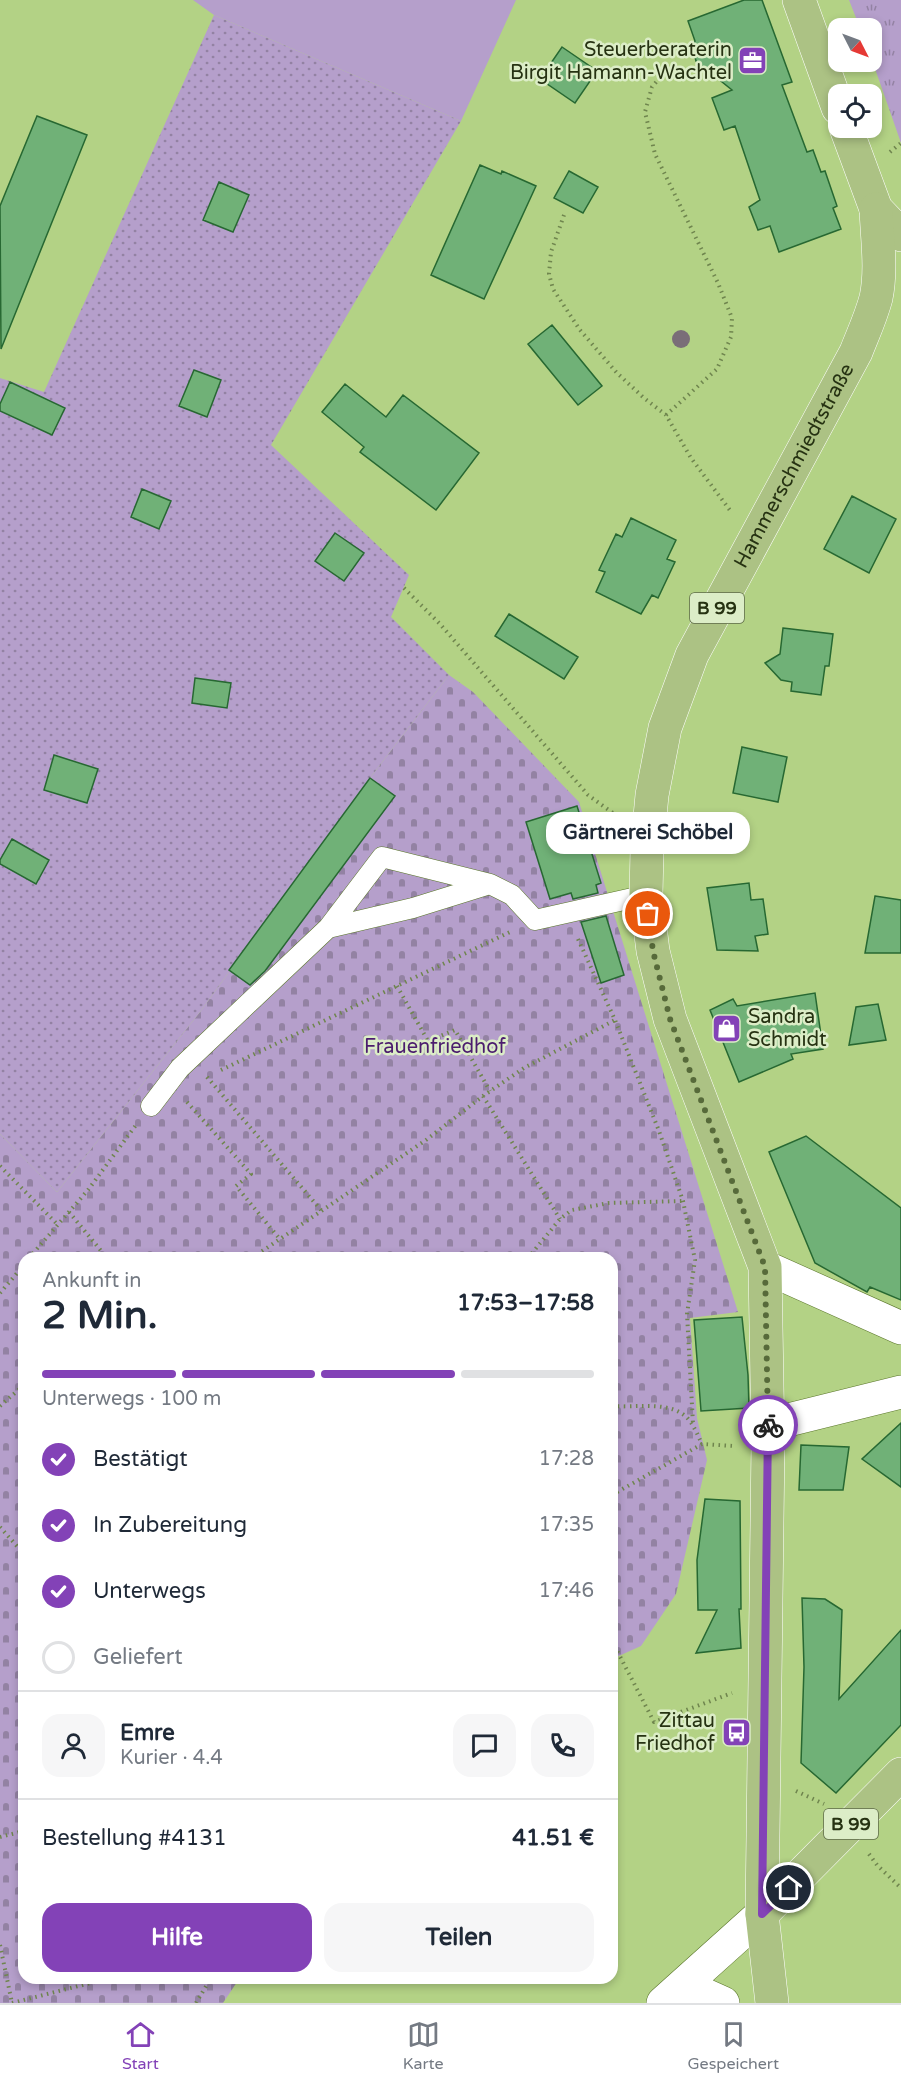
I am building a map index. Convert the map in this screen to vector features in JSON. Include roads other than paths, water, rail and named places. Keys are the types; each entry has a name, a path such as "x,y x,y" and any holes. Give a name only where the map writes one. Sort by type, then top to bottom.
{"main road":[{"path":"799,0 829,84"},
{"path":"850,138 876,209 901,235"},
{"name":"Hammerschmiedtstraße","path":"762,1914 768,1425 765,1267 670,1019 653,951 646,896 649,825 652,795 665,728 692,655 856,352 867,326 876,297 878,260 876,209"},
{"name":"B 99","path":"772,2003 762,1914 901,1774"}],"street":[{"path":"765,1267 901,1328"},
{"path":"768,1425 901,1392"},
{"path":"669,1999 762,1914"},
{"path":"669,1999 703,1994 723,2003"}],"lane":[{"path":"151,1106 180,1068 328,928 382,857 490,884 512,895 535,920 646,896"},
{"path":"328,928 413,908 490,884"}],"place":[{"name":"Steuerberaterin Birgit Hamann-Wachtel","path":"753,61"},
{"name":"Gärtnerei Schöbel","path":"648,914"},
{"name":"Sandra Schmidt","path":"727,1028"},
{"name":"Zittau Friedhof","path":"736,1733"}],"park label":[{"name":"Frauenfriedhof","path":"435,1047"}]}
